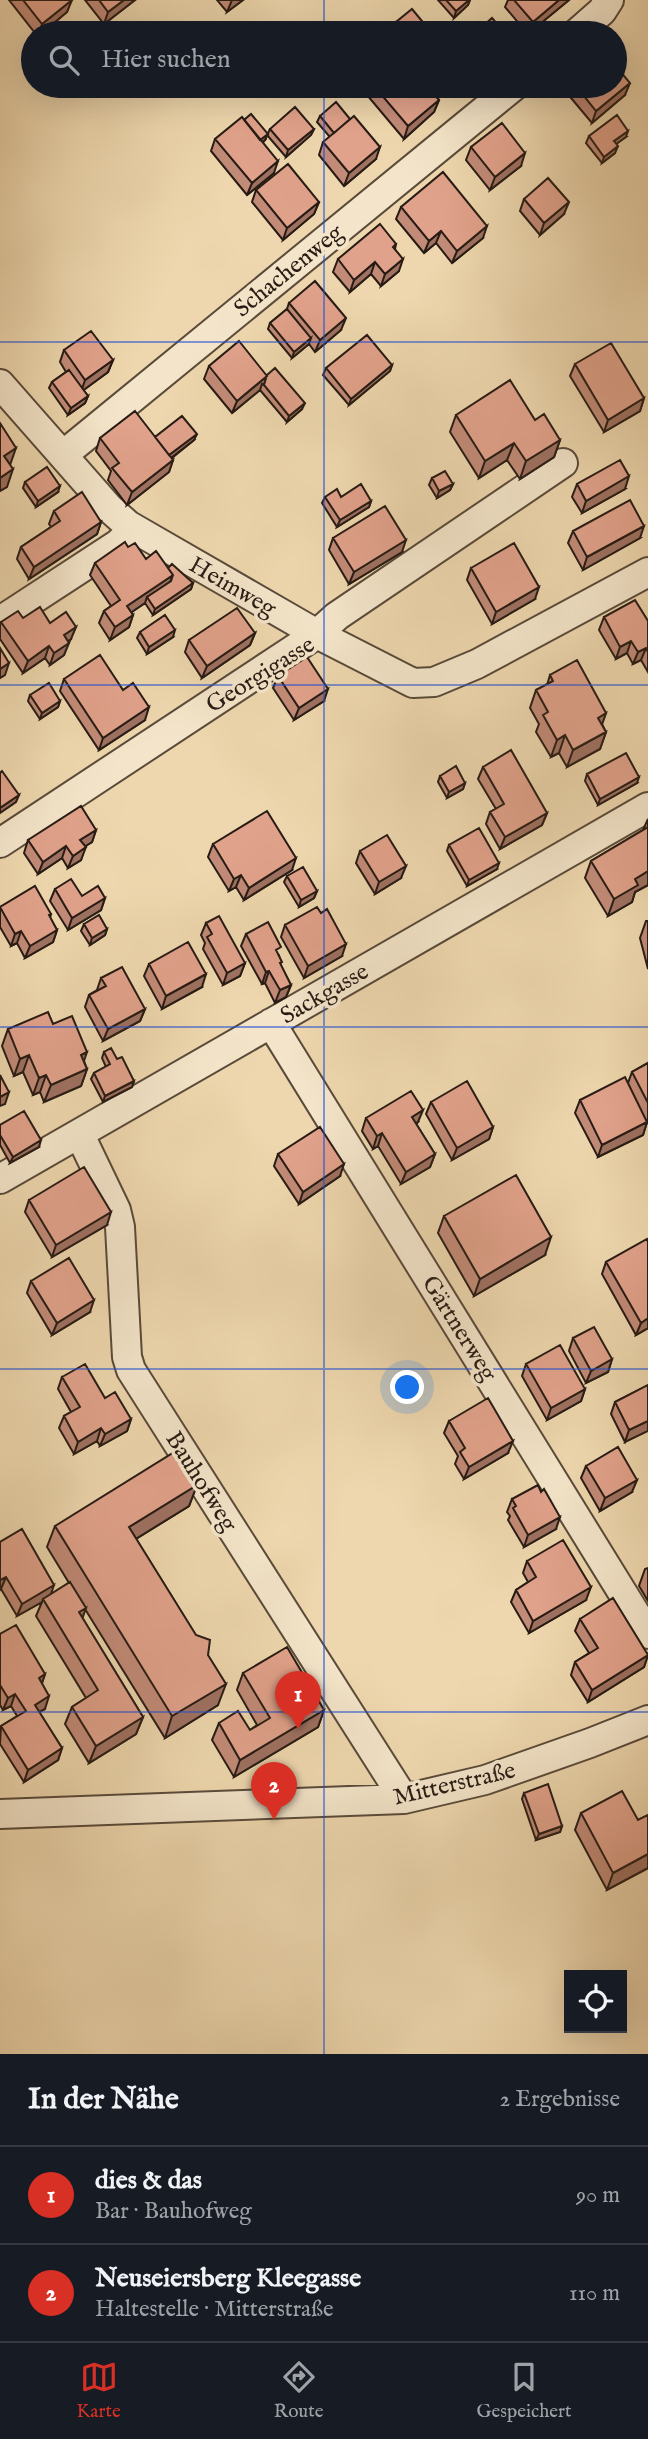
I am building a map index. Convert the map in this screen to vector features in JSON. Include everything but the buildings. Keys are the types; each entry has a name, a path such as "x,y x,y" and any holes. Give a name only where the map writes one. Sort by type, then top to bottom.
{"street":[{"path":"591,21 609,0"},
{"name":"Schachenweg","path":"62,455 499,98"},
{"name":"Heimweg","path":"0,384 109,508 134,529 317,634"},
{"path":"317,634 337,616 563,463"},
{"path":"0,621 118,544 134,529"},
{"name":"Georgigasse","path":"0,843 317,634 413,683 434,681 477,664 648,572"},
{"name":"Sackgasse","path":"0,1179 648,807"},
{"name":"Gärtnerweg","path":"271,1023 648,1634"},
{"name":"Bauhofweg","path":"80,1135 116,1210 120,1227 127,1357 131,1370 404,1799"},
{"name":"Mitterstraße","path":"2,1810 404,1799 485,1780 648,1720"}],"place":[{"name":"dies & das","path":"298,1729"},
{"name":"Neuseiersberg Kleegasse","path":"274,1820"}]}
